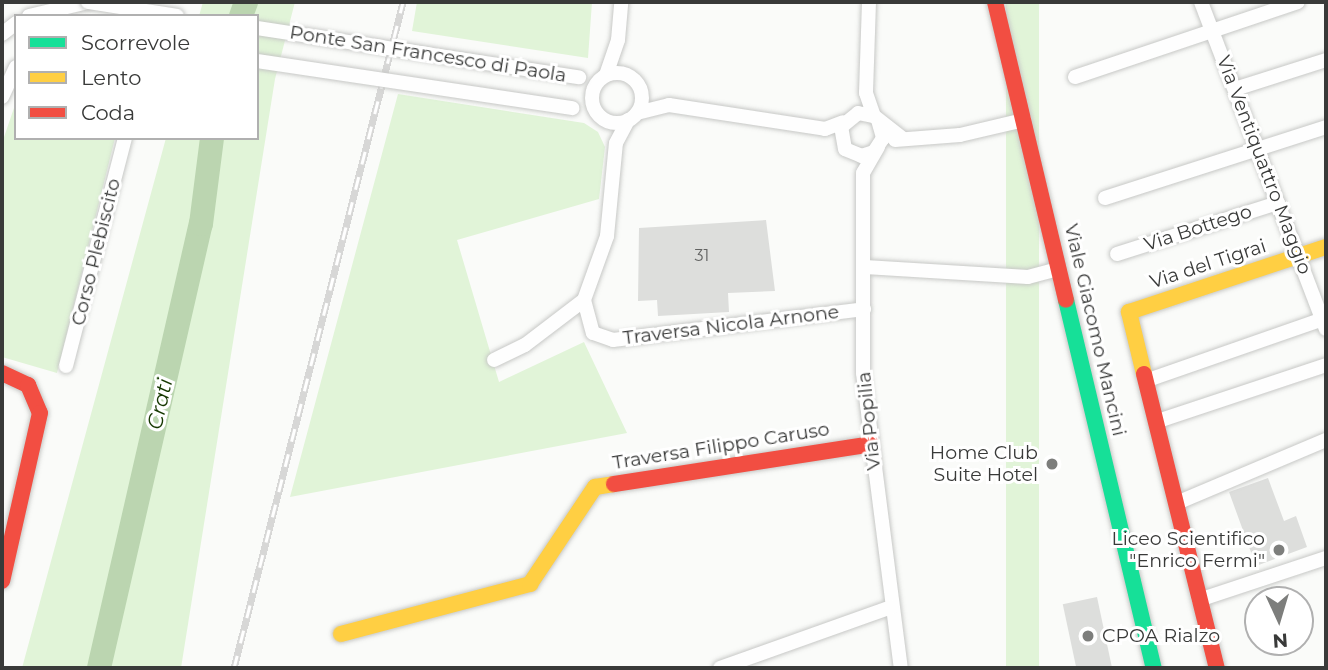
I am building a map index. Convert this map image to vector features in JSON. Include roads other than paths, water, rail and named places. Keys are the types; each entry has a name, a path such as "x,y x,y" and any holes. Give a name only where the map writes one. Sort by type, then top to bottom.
{"street":[{"path":"37,14 88,2 164,14"},
{"path":"616,143 591,98 618,40 621,2"},
{"path":"866,93 848,118 844,146 863,173 880,146 876,118 866,93 869,2"},
{"name":"Viale Giacomo Mancini","path":"995,2 1154,668"},
{"name":"Via Ventiquattro Maggio","path":"1201,2 1325,323"},
{"path":"1075,77 1298,2"},
{"name":"Ponte San Francesco di Paola","path":"259,28 579,77 603,77 636,83"},
{"path":"494,360 525,345 584,300 607,236 616,143 632,116 636,83 618,40"},
{"path":"1235,89 1326,60"},
{"name":"Ponte San Francesco di Paola","path":"259,61 573,108 601,116 632,116 669,105"},
{"path":"2,97 14,71"},
{"path":"636,83 669,105 825,129 844,146 862,156 902,138 960,135 1024,120"},
{"path":"825,129 848,118 876,118 902,138"},
{"path":"1105,198 1326,127"},
{"name":"Corso Plebiscito","path":"66,366 124,140"},
{"name":"Via Popilia","path":"863,173 863,373 891,607 901,668"},
{"name":"Via Bottego","path":"1117,254 1278,203"},
{"name":"Via del Tigrai","path":"1147,380 1129,312 1326,247"},
{"path":"865,267 1028,277 1058,269"},
{"name":"Traversa Nicola Arnone","path":"584,300 593,333 613,340 864,309"},
{"path":"1217,668 1199,600 1179,502 1147,380 1325,323"},
{"path":"1158,421 1326,365"},
{"path":"2,373 28,385 40,421 2,581"},
{"path":"1179,502 1326,440"},
{"name":"Traversa Filippo Caruso","path":"341,634 530,584 595,487 871,443"},
{"path":"1199,600 1326,558"},
{"path":"720,668 891,607"}],"waterway":[{"name":"Crati","path":"242,14 246,2"},
{"name":"Crati","path":"99,668 201,224 212,140"}],"railway":[{"path":"234,668 403,2"}],"place":[{"name":"Home Club Suite Hotel","path":"1052,464"},
{"name":"Liceo Scientifico \"Enrico Fermi\"","path":"1279,550"},
{"name":"CPOA Rialzo","path":"1088,636"}]}
